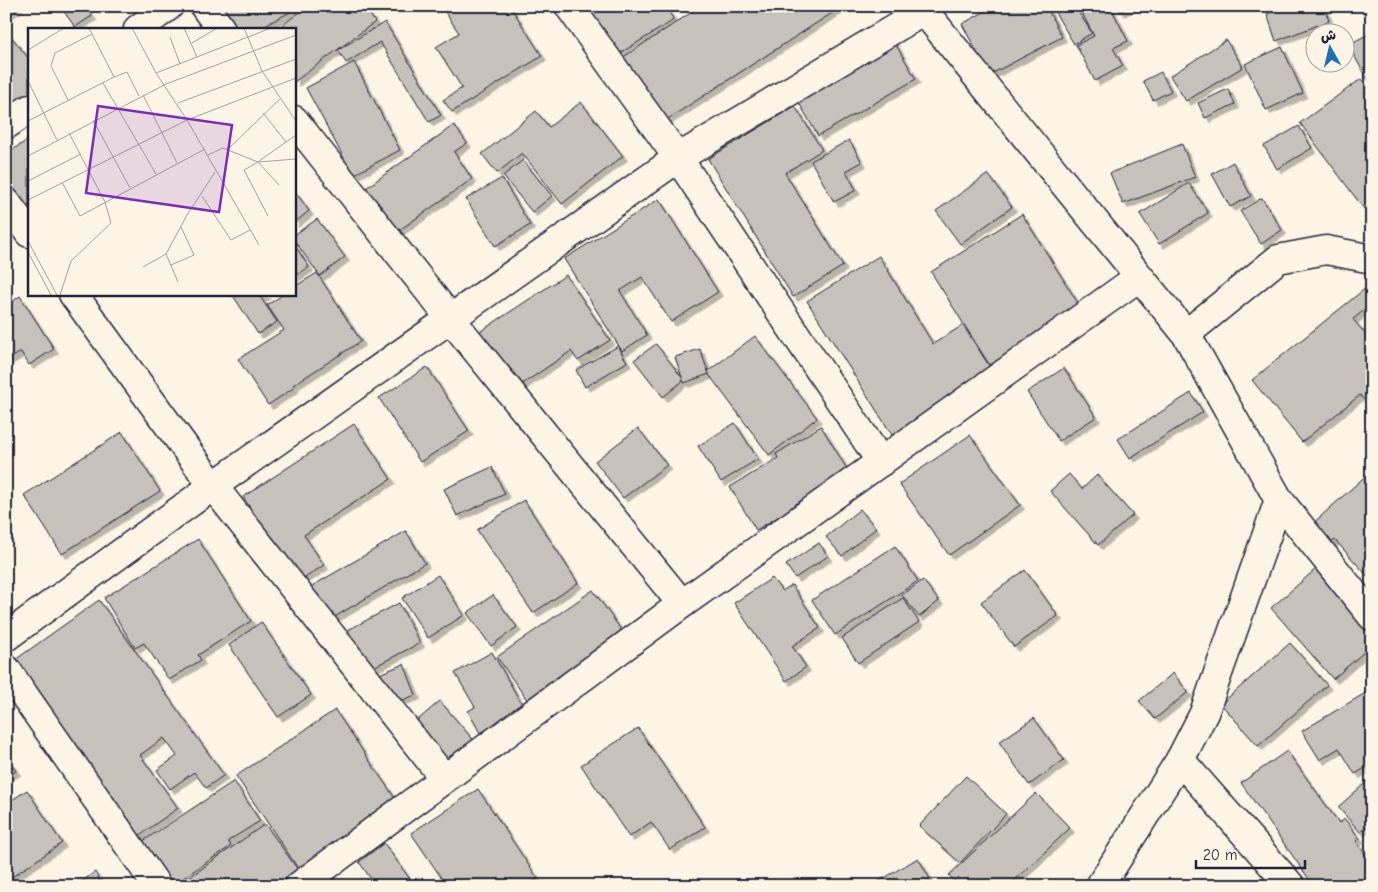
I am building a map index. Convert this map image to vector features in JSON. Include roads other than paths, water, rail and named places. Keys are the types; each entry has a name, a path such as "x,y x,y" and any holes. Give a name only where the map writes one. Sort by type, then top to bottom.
{"street":[{"path":"139,28 169,6"},
{"path":"204,6 220,28"},
{"path":"569,6 678,158 882,462"},
{"path":"6,636 213,486 678,158 926,8 1186,334 1279,500 1372,616"},
{"path":"6,125 28,110"},
{"path":"295,121 450,318 682,604"},
{"path":"6,202 28,232"},
{"path":"1186,334 1278,259 1326,250 1370,255"},
{"path":"299,886 682,604 1139,277"},
{"path":"74,295 213,486 444,778"},
{"path":"1100,886 1180,760 1204,713 1279,500"},
{"path":"6,669 157,886"},
{"path":"1180,760 1291,886"}]}
